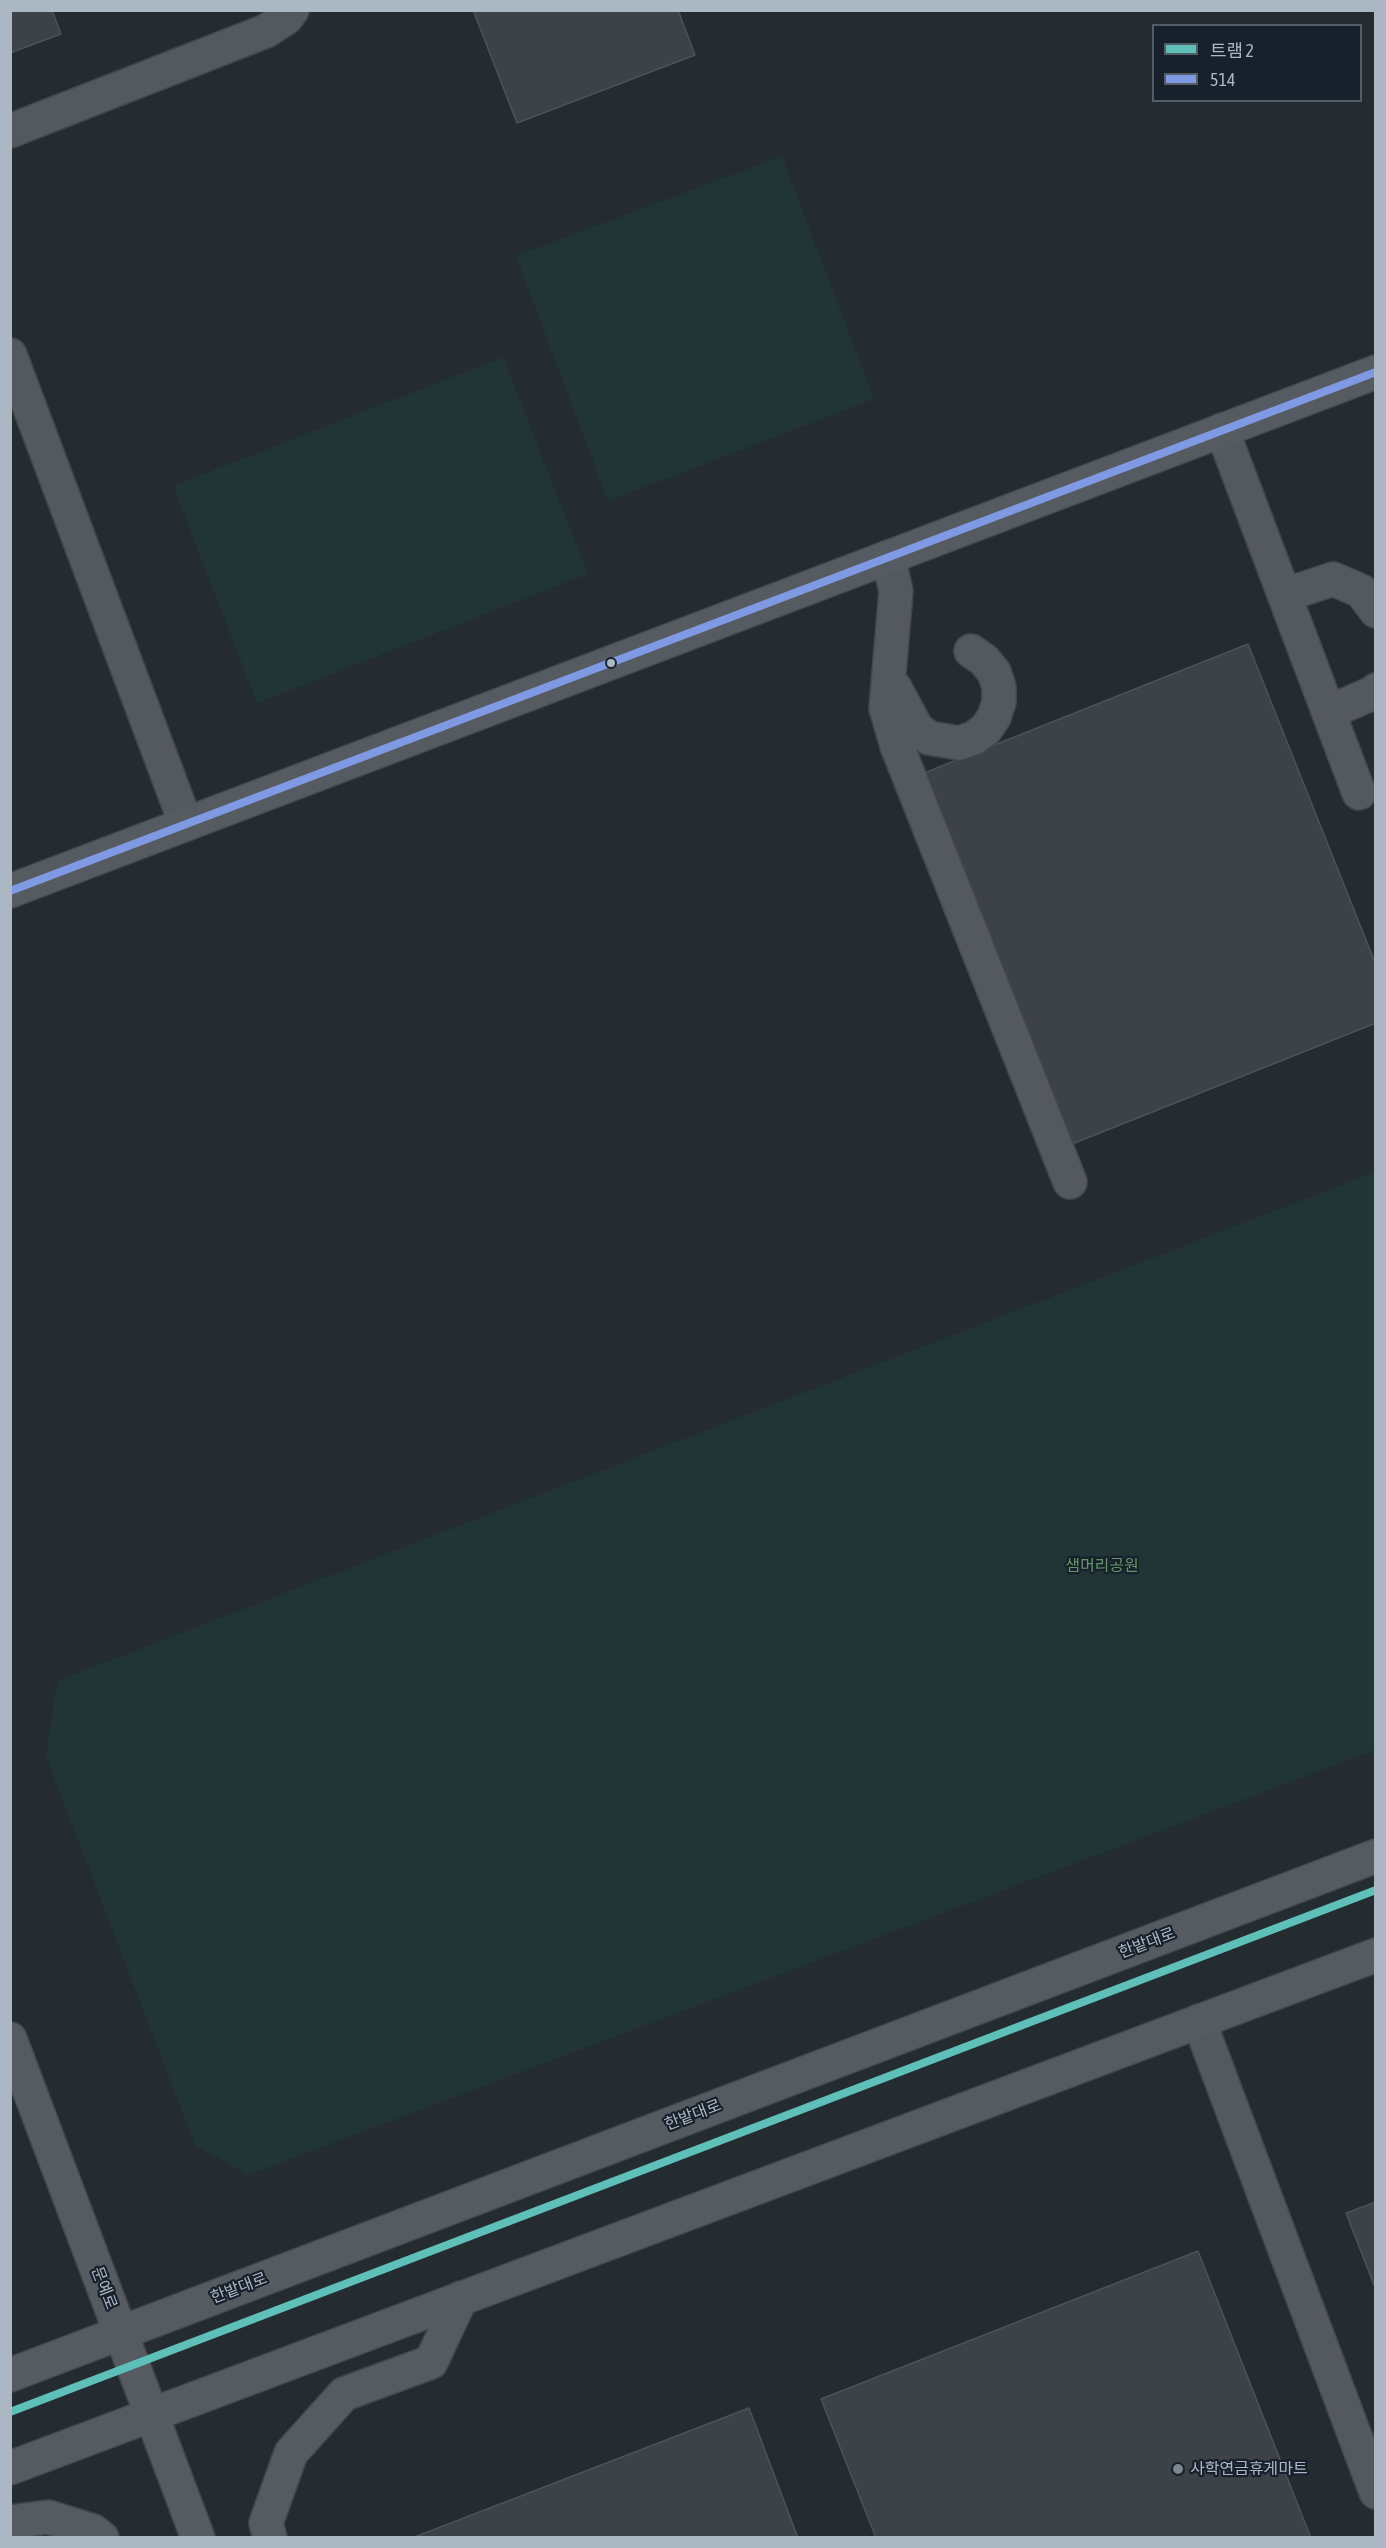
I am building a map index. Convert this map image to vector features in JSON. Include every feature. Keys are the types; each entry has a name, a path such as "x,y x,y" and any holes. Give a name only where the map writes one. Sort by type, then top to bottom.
{"main road":[{"path":"10,915 23,886 1376,372"},
{"name":"한밭대로","path":"10,2375 1376,1856"},
{"path":"10,2468 1376,1955"},
{"name":"문예로","path":"10,2039 198,2538"},
{"path":"270,2538 266,2523 291,2453 344,2394 431,2362 460,2298"},
{"path":"10,2522 48,2517 93,2531 102,2538"}],"street":[{"path":"10,131 266,31 286,18 292,10"},
{"path":"10,355 186,824"},
{"path":"1222,430 1359,793"},
{"path":"888,557 896,591 894,624 889,651 890,676 886,708 897,746 1070,1182"},
{"path":"1285,595 1333,579 1361,591 1376,611"},
{"path":"890,676 917,729 929,738 959,743 974,738 986,729 994,717 999,702 999,687 994,672 984,660 971,651"},
{"path":"1329,712 1376,690"},
{"path":"1199,2021 1376,2492"}],"green space":[{"path":"782,156 874,399 608,501 516,256"},
{"path":"503,357 588,574 257,703 173,486"},
{"name":"샘머리공원","path":"1375,1172 1375,1750 248,2175 195,2145 46,1757 57,1681"}],"building":[{"path":"10,10 52,10 61,34 10,53"},
{"path":"473,10 678,10 695,55 517,123"},
{"path":"1248,644 1376,965 1376,1023 1067,1146 919,775"},
{"path":"1376,2202 1376,2290 1346,2213"},
{"path":"1198,2251 1311,2538 876,2538 821,2399"},
{"path":"749,2408 798,2538 412,2538"}],"tram line":[{"name":"2","path":"10,2412 1376,1890"}],"transit line":[{"name":"514","path":"10,891 1376,372"}],"place":[{"name":"사학연금휴게마트","path":"1178,2469"}]}
